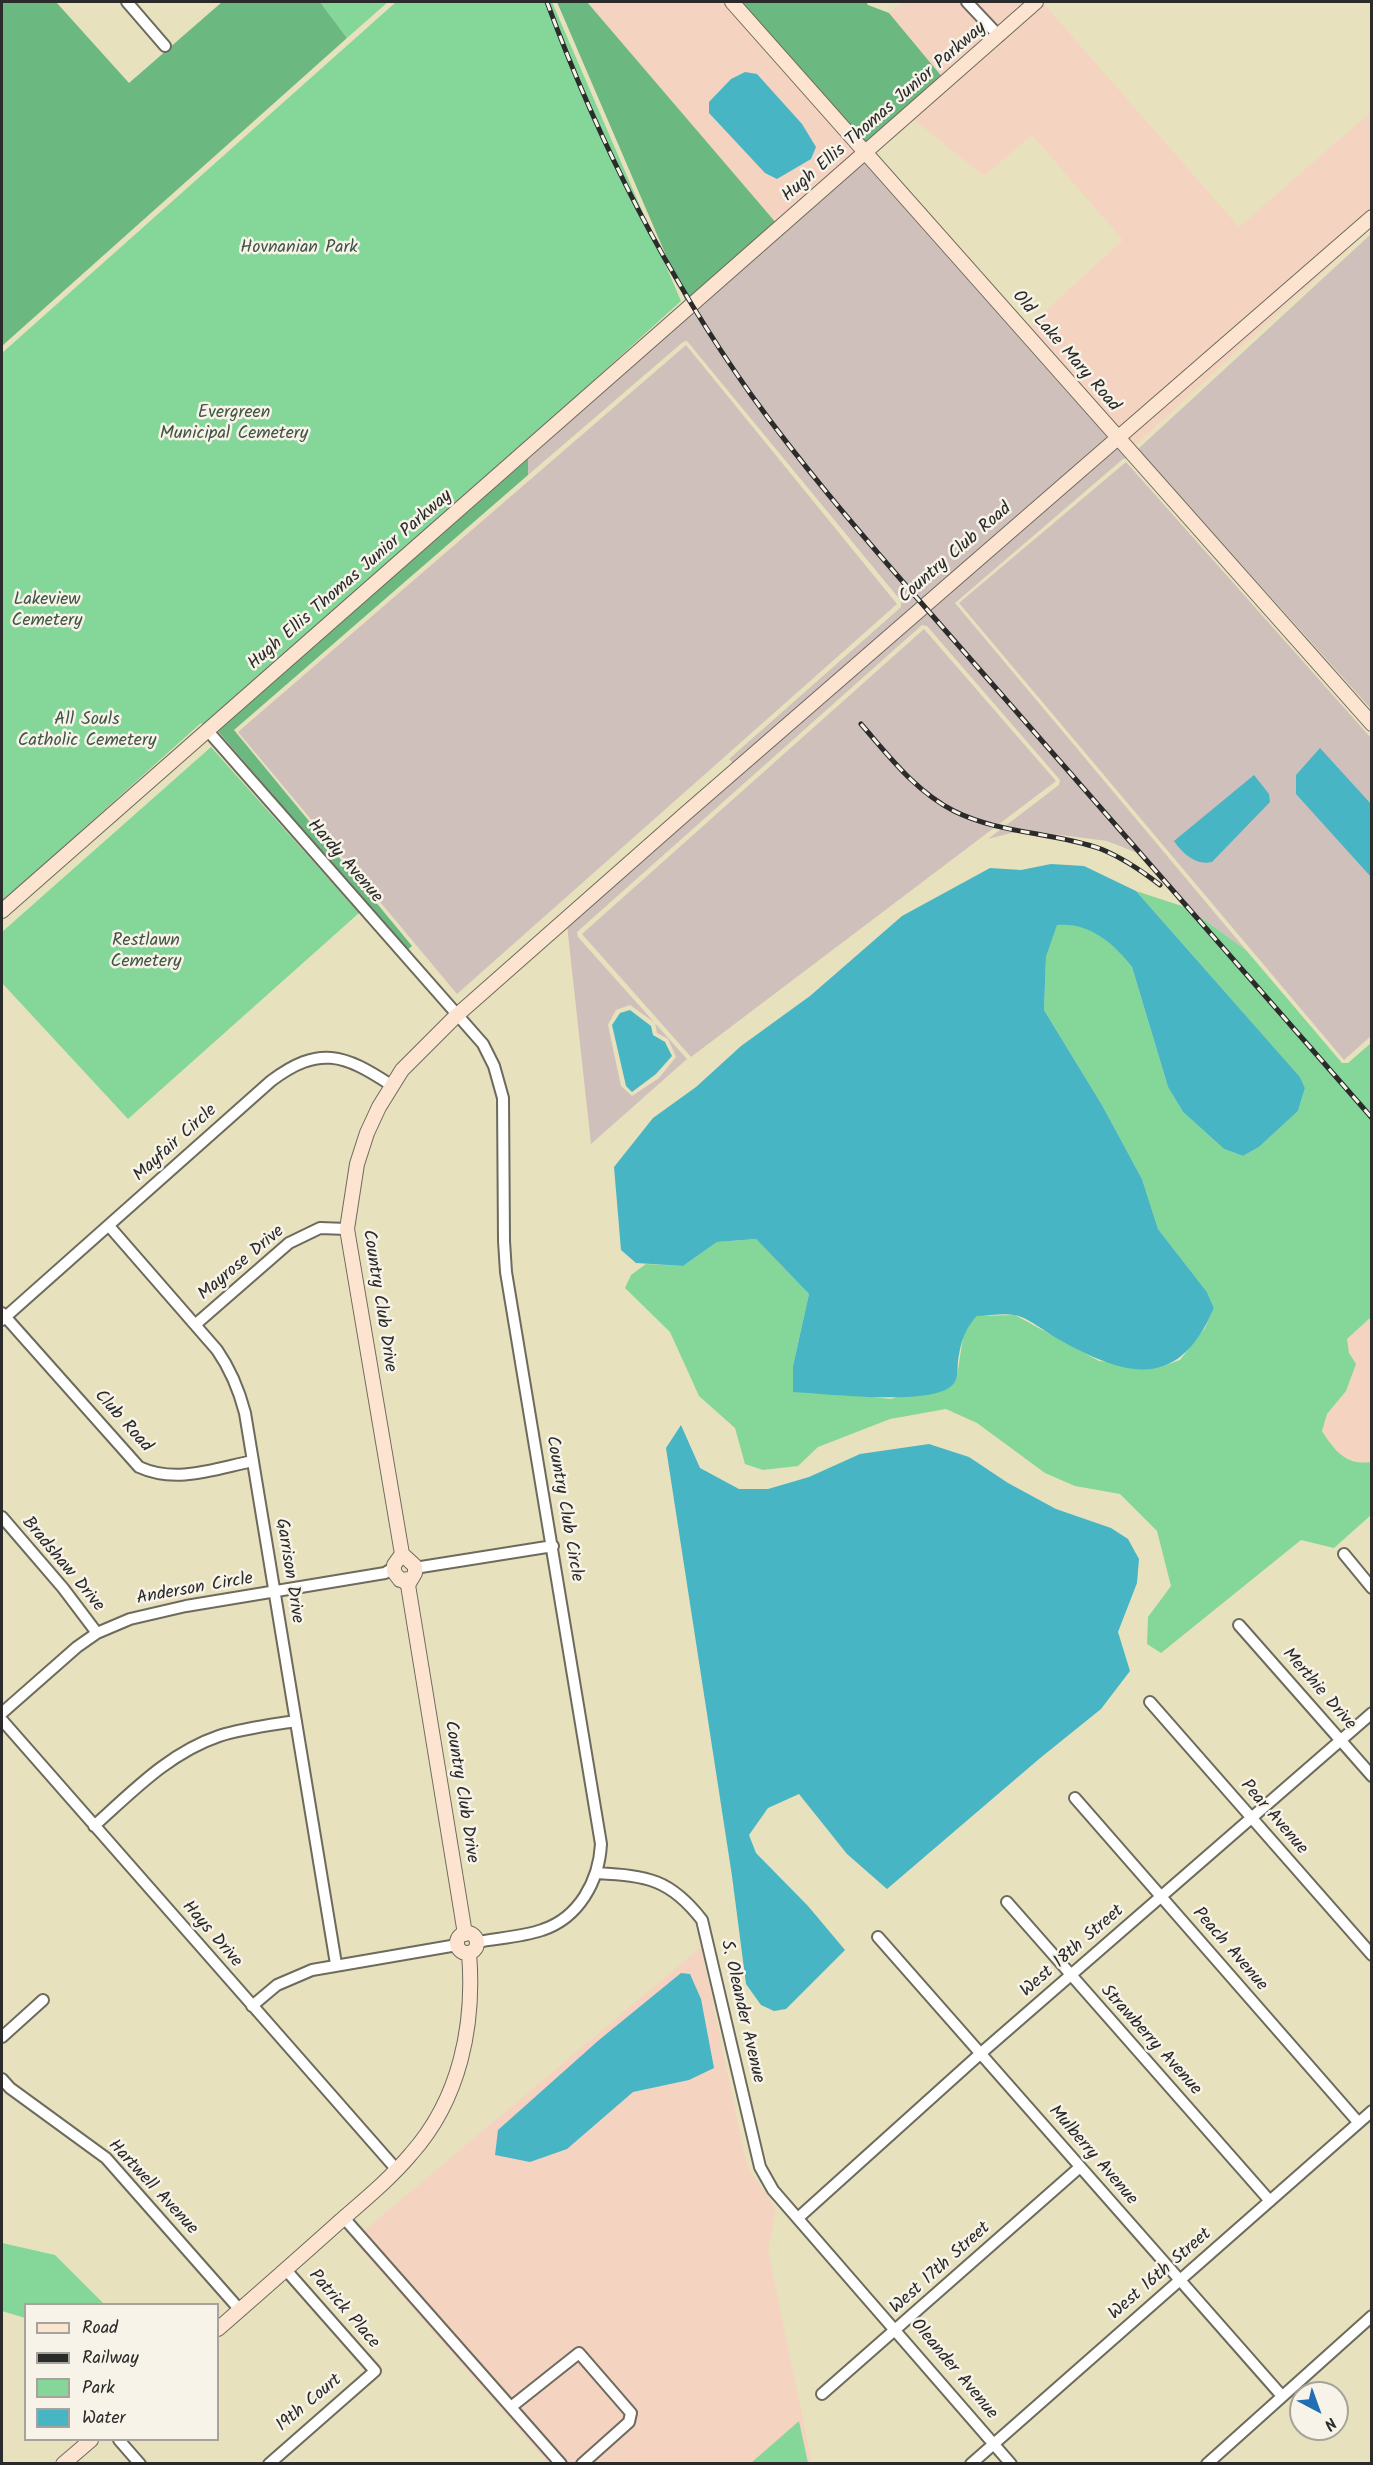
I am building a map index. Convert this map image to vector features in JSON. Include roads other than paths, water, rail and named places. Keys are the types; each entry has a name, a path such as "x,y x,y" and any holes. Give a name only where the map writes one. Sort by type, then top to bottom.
{"street":[{"name":"Old Lake Mary Road","path":"732,2 864,154 1371,724"},
{"path":"967,2 999,36"},
{"name":"Hugh Ellis Thomas Junior Parkway","path":"2,911 1036,2"},
{"path":"133,4 165,46"},
{"name":"Country Club Road","path":"565,920 1116,437 1371,217"},
{"name":"Hardy Avenue","path":"208,731 456,1016"},
{"name":"Country Club Drive","path":"219,2328 398,2170 428,2132 456,2078 465,2046 470,2015 467,1944 347,1229 357,1164 367,1133 391,1085 417,1052 565,920"},
{"name":"Country Club Circle","path":"252,2006 277,1985 294,1976 336,1964 542,1930 566,1916 582,1900 597,1873 601,1844 506,1272 503,1098 495,1066 483,1044 456,1016"},
{"name":"Mayfair Circle","path":"3,1317 292,1065 313,1060 349,1059 391,1085"},
{"name":"Garrison Drive","path":"109,1226 196,1324 229,1367 239,1390 246,1413 336,1964"},
{"name":"Mayrose Drive","path":"196,1324 290,1242 320,1228 347,1229"},
{"name":"Club Road","path":"3,1317 139,1467 157,1475 175,1476 253,1461"},
{"name":"Bradshaw Drive","path":"2,1517 63,1588 97,1634"},
{"name":"Anderson Circle","path":"2,1713 77,1647 97,1634 130,1619 165,1610 552,1546"},
{"path":"1344,1554 1371,1588"},
{"name":"Merthie Drive","path":"1239,1625 1371,1776"},
{"name":"Pear Avenue","path":"1150,1702 1371,1955"},
{"name":"West 18th Street","path":"798,2218 980,2054 1371,1713"},
{"name":"Hays Drive","path":"2,1720 398,2170"},
{"path":"94,1826 170,1759 197,1744 222,1735 296,1720"},
{"name":"Peach Avenue","path":"1075,1798 1358,2122"},
{"name":"S. Oleander Avenue","path":"597,1873 661,1883 683,1896 702,1920 760,2167 773,2190 798,2218"},
{"name":"Strawberry Avenue","path":"1007,1902 1270,2201"},
{"name":"Mulberry Avenue","path":"878,1936 1282,2396"},
{"path":"2,2037 43,2000"},
{"name":"Hartwell Avenue","path":"2,2079 10,2088 106,2158 240,2310"},
{"name":"West 16th Street","path":"971,2463 1371,2111"},
{"name":"West 17th Street","path":"822,2394 1080,2167"},
{"path":"344,2218 561,2463"},
{"name":"Oleander Avenue","path":"798,2218 1011,2463"},
{"name":"Patrick Place","path":"286,2270 375,2371"},
{"path":"1207,2463 1371,2316"},
{"path":"511,2408 576,2353 582,2355 630,2409 629,2422 582,2463"},
{"name":"19th Court","path":"269,2463 375,2371"},
{"path":"63,2463 89,2441"},
{"path":"121,2441 141,2463"}],"water":[{"path":"745,72 757,74 802,124 816,147 811,159 777,179 765,173 709,113 709,102 731,79"},
{"path":"1320,748 1371,804 1371,877 1296,794 1296,775"},
{"path":"1254,775 1269,794 1270,802 1212,862 1200,862 1185,854 1174,841"},
{"path":"1051,864 1084,866 1136,891 1300,1077 1305,1088 1298,1111 1259,1147 1243,1156 1224,1149 1183,1112 1168,1087 1132,967 1099,936 1080,927 1057,925 1046,957 1044,1010 1102,1105 1142,1179 1158,1229 1207,1292 1214,1308 1200,1335 1184,1354 1167,1365 1148,1369 1128,1368 1106,1362 1058,1339 1025,1319 1000,1314 977,1316 973,1321 962,1342 956,1380 944,1391 904,1397 793,1392 793,1366 809,1294 756,1239 717,1242 683,1266 636,1263 621,1250 614,1167 653,1118 696,1087 741,1046 810,996 902,916 990,868 1021,870"},
{"path":"630,1010 651,1026 653,1035 665,1042 672,1056 656,1074 632,1092 626,1086 612,1025 620,1013"},
{"path":"681,1425 700,1468 739,1489 768,1489 809,1477 860,1454 929,1444 969,1457 1008,1483 1056,1509 1111,1528 1128,1539 1139,1559 1137,1583 1118,1632 1130,1671 1101,1709 887,1889 847,1854 799,1794 768,1808 749,1835 756,1853 808,1906 845,1950 786,2009 774,2011 761,2005 746,1984 732,1876 666,1448"},
{"path":"681,1973 690,1974 701,1999 714,2068 689,2080 633,2092 567,2149 530,2162 495,2155 498,2130 599,2040"}],"railway":[{"path":"547,2 588,105 636,206 691,303 752,396 829,495 889,566 1372,1118"},
{"path":"861,724 915,783 954,811 972,819 1008,829 1083,843 1101,849 1132,865 1160,885"}],"park label":[{"name":"Hovnanian Park","path":"299,249"},
{"name":"Evergreen Municipal Cemetery","path":"234,424"},
{"name":"Lakeview Cemetery","path":"47,611"},
{"name":"All Souls Catholic Cemetery","path":"87,731"},
{"name":"Restlawn Cemetery","path":"146,952"}]}
